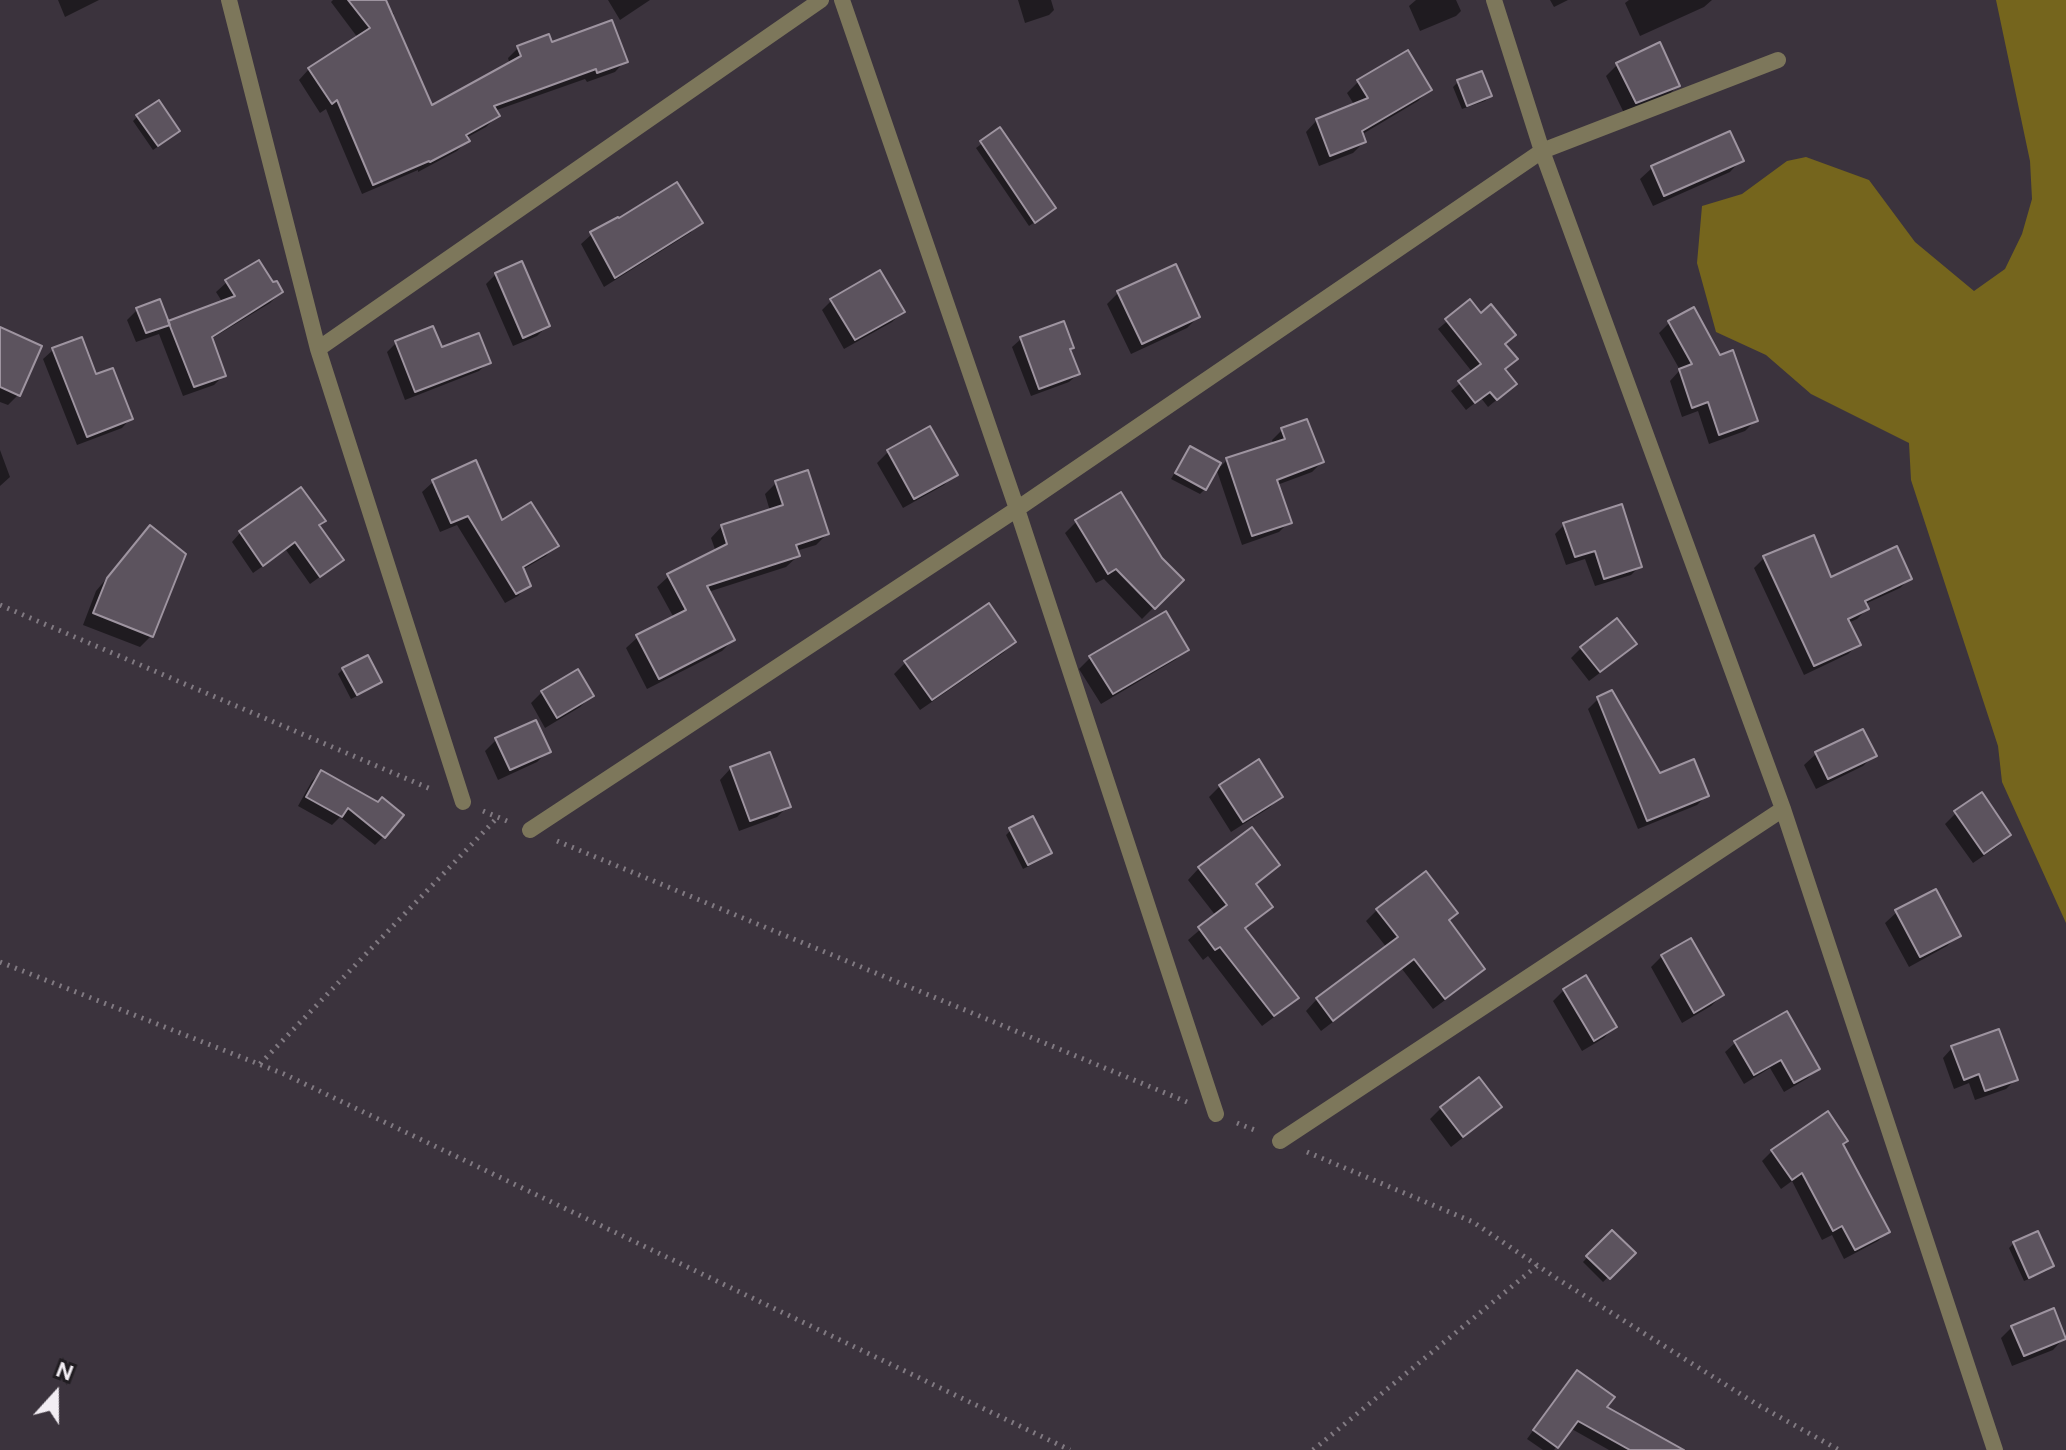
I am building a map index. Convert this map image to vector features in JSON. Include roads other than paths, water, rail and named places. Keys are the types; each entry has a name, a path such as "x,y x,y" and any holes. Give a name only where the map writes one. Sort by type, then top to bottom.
{"street":[{"path":"229,0 318,349 463,802"},
{"path":"318,349 821,0"},
{"path":"842,0 1017,509 1216,1114"},
{"path":"1494,0 1542,151 1783,809 1995,1450"},
{"path":"530,830 1017,509 1542,151 1778,60"},
{"path":"1280,1141 1783,809"}]}
